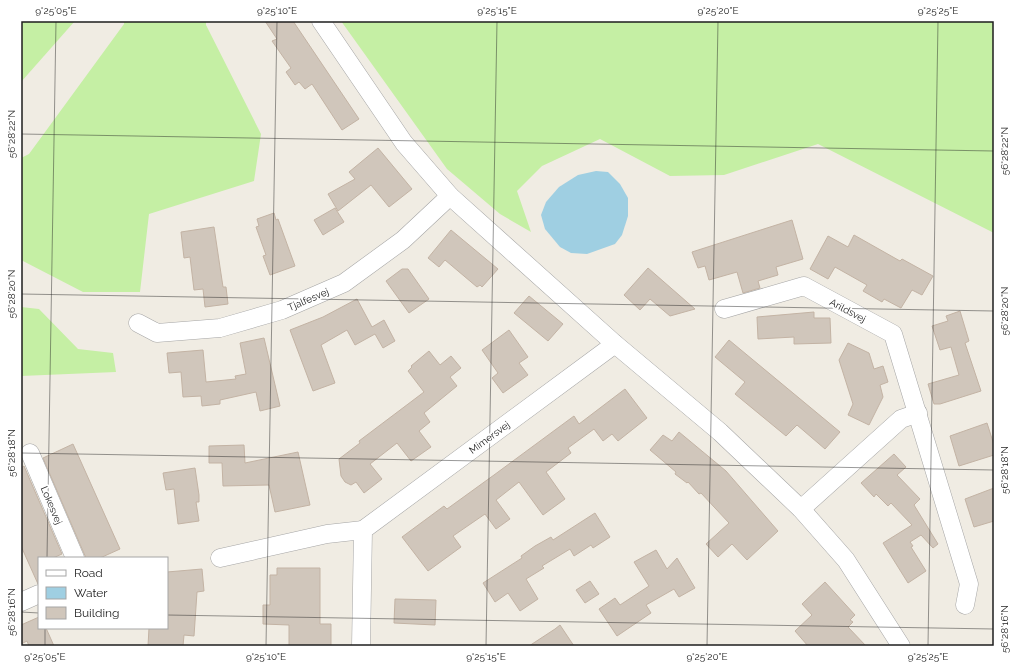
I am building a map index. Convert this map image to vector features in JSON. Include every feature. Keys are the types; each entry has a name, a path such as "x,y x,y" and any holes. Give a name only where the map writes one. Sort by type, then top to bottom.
{"street":[{"path":"321,21 404,143 450,196 615,344 720,432 801,509 846,560 901,646"},
{"name":"Tjalfesvej","path":"138,323 157,333 220,328 282,310 344,283 403,240 450,196"},
{"name":"Arildsvej","path":"724,309 804,286 893,334 969,584 965,605"},
{"name":"Mimersvej","path":"363,530 615,344"},
{"path":"801,509 900,419 918,413"},
{"name":"Lokesvej","path":"30,453 75,557"},
{"path":"220,558 327,534 363,530 361,646"},
{"path":"21,602 38,594"}],"green space":[{"path":"21,21 74,22 21,82"},
{"path":"124,21 206,21 206,25 261,134 254,181 149,214 140,292 83,292 21,260 21,158 29,154 124,24"},
{"path":"341,21 994,21 994,233 818,144 724,175 670,176 600,139 542,166 517,191 531,232 500,214 447,169"},
{"path":"21,307 39,309 78,349 113,353 116,372 21,376"}],"water":[{"path":"596,171 608,172 620,184 628,198 628,216 622,235 615,244 587,254 571,253 560,247 545,229 541,215 546,202 559,187 578,175"}],"building":[{"path":"265,21 293,21 359,119 342,130 312,84 305,89 299,82 295,85 286,72 291,68 272,41 277,39"},
{"path":"378,148 412,189 389,207 371,185 338,211 328,194 355,179 349,172"},
{"path":"335,208 344,222 323,235 314,220"},
{"path":"274,213 276,220 278,219 295,266 270,275 263,256 266,255 256,227 259,226 257,219"},
{"path":"792,220 803,259 776,267 778,275 758,281 760,288 743,293 737,272 709,280 705,266 698,268 692,252"},
{"path":"214,227 223,287 226,287 228,304 205,307 203,289 194,290 190,257 184,258 181,232"},
{"path":"451,230 498,269 482,287 480,285 477,287 445,260 439,267 428,258"},
{"path":"854,235 900,261 902,259 933,276 922,295 912,290 901,308 884,299 882,302 863,291 867,285 835,267 828,279 810,269 828,236 848,247"},
{"path":"648,268 695,309 670,316 650,299 640,310 624,295"},
{"path":"402,269 408,269 429,299 409,313 386,281"},
{"path":"529,296 563,324 548,341 514,313"},
{"path":"357,299 372,327 384,320 395,341 383,348 375,334 355,345 347,330 321,345 335,383 313,391 290,330 323,317"},
{"path":"960,311 969,341 965,343 981,391 940,404 934,404 928,384 959,375 951,347 940,350 932,326 948,321 946,316"},
{"path":"814,312 814,318 830,318 831,343 794,344 794,337 758,339 757,317"},
{"path":"509,330 528,357 519,363 528,375 503,393 492,378 498,373 482,350"},
{"path":"264,338 280,406 260,411 256,392 220,400 220,404 202,406 201,396 183,397 181,372 169,373 167,353 203,350 206,382 236,379 235,376 246,374 240,343"},
{"path":"729,340 840,432 825,449 797,425 786,436 735,394 745,382 715,357"},
{"path":"848,343 869,353 874,369 883,366 888,382 880,385 883,397 869,425 848,415 853,404 839,360"},
{"path":"429,351 440,365 451,356 461,368 450,377 457,386 424,413 430,422 419,431 431,447 411,461 397,443 370,464 382,479 364,493 356,482 351,485 345,482 341,476 339,459 360,443 359,441 424,392 408,371 412,367 411,366"},
{"path":"625,389 647,418 618,441 612,434 603,441 594,429 568,448 571,453 546,472 565,499 543,515 519,482 496,500 510,519 496,529 485,514 453,536 461,547 428,571 402,537 444,506 447,509 574,416 579,424"},
{"path":"987,423 994,445 994,455 959,466 950,436"},
{"path":"679,432 726,471 778,531 747,560 732,544 718,557 706,544 729,523 701,493 699,494 688,482 687,483 675,474 676,472 650,450 663,435 672,441"},
{"path":"73,444 120,549 102,557 86,557 43,458"},
{"path":"244,445 245,463 298,452 310,505 275,512 269,485 223,486 222,463 209,463 209,446"},
{"path":"894,454 906,467 897,475 920,499 914,505 938,544 933,548 921,535 910,542 913,546 911,547 926,571 908,583 883,543 912,525 891,503 888,506 876,494 874,497 861,483"},
{"path":"24,466 62,554 55,557 38,557 38,584 21,546 21,468"},
{"path":"195,468 199,495 199,502 196,502 199,521 178,524 174,489 166,490 163,473"},
{"path":"994,488 994,521 974,527 965,499"},
{"path":"595,513 610,537 593,548 591,545 574,556 570,549 542,566 544,568 526,579 538,599 520,611 508,593 495,602 483,583 522,558 521,556 535,546 551,537 553,540"},
{"path":"656,550 667,569 677,558 695,588 679,597 674,589 646,605 651,613 617,636 599,609 615,598 620,605 649,586 634,562"},
{"path":"277,568 320,568 320,624 331,624 331,646 289,646 289,625 263,624 263,605 270,605 270,575 277,575"},
{"path":"202,569 204,591 197,592 194,636 184,635 183,646 148,646 149,629 168,629 168,572"},
{"path":"590,581 599,594 585,603 576,590"},
{"path":"825,582 855,615 850,620 853,622 848,627 866,646 808,646 795,631 812,615 802,604"},
{"path":"395,599 436,600 435,625 394,623"},
{"path":"38,617 38,629 46,629 54,646 29,646 27,641 21,644 21,625"},
{"path":"560,625 574,646 529,646 555,629"}]}
